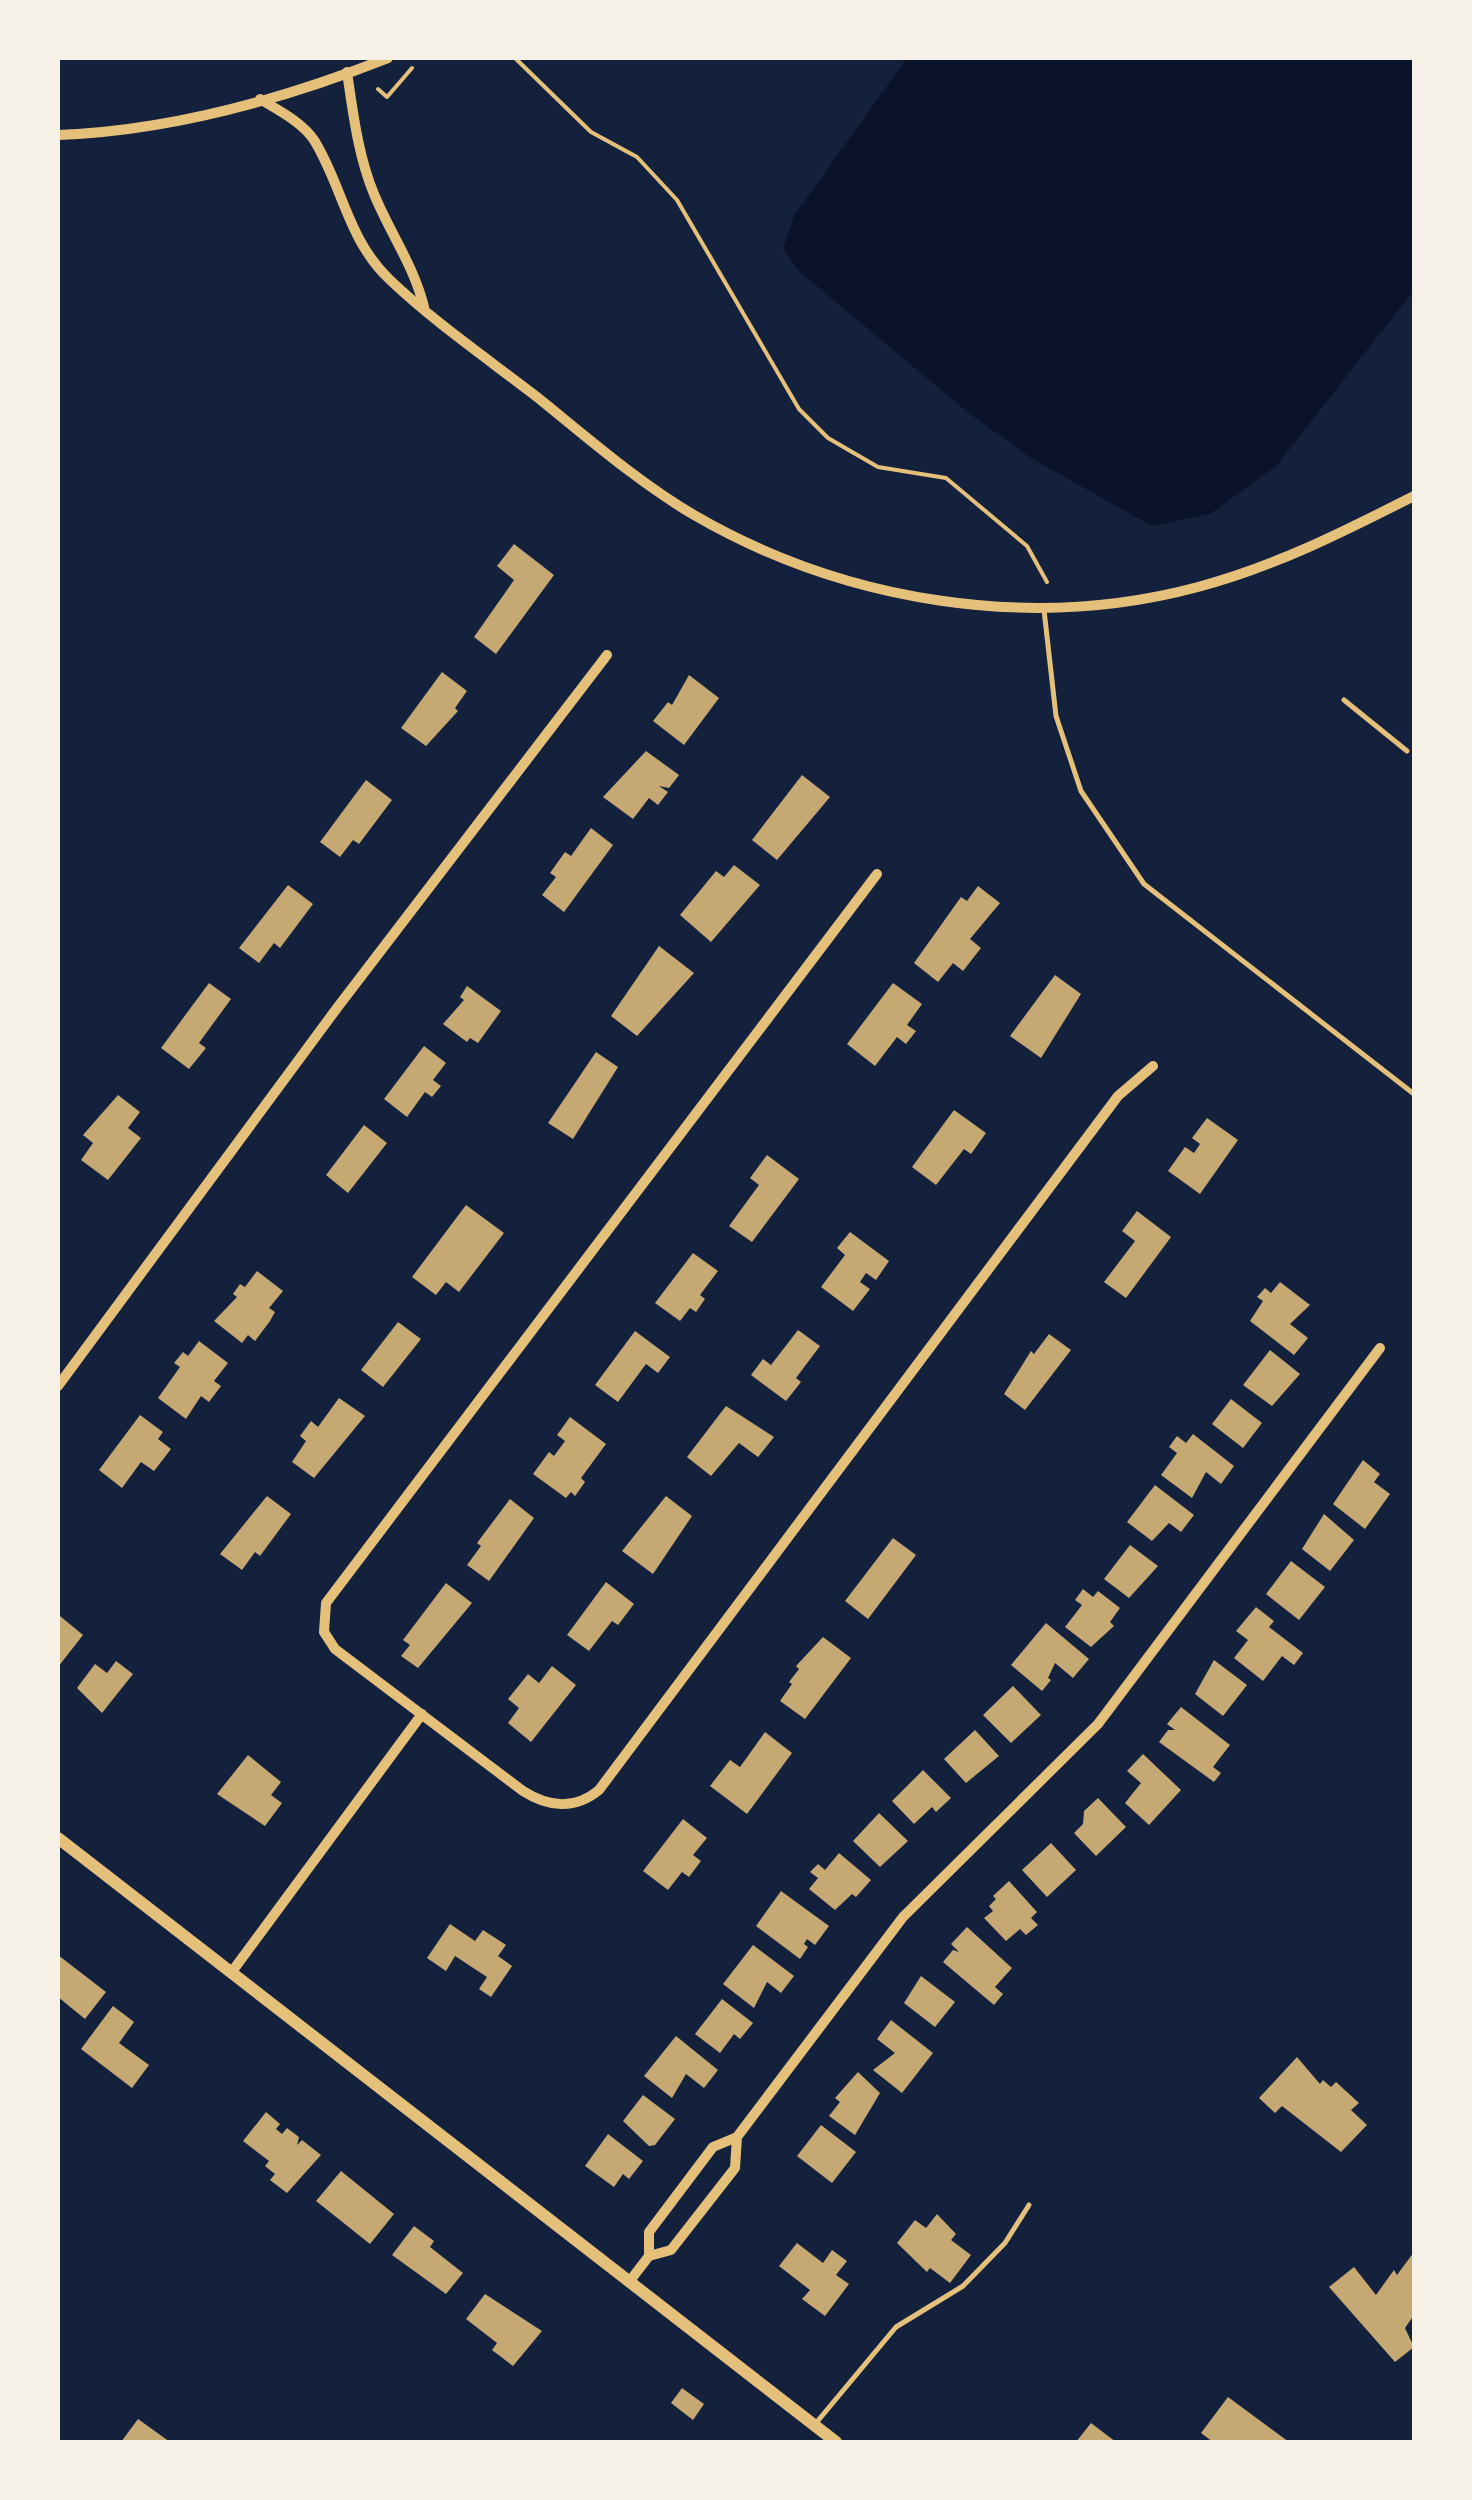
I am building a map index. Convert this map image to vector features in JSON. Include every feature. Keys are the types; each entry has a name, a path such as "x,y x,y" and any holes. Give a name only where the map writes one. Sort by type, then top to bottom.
{"street":[{"path":"58,135 143,128 260,99 388,58"},
{"path":"347,72 353,118 372,188 417,279 425,308"},
{"path":"260,99 313,139 366,250 387,278 647,485 763,551 813,572 933,600 1044,607 1106,604 1199,587 1327,540 1414,496"},
{"path":"58,1386 337,1008 607,655"},
{"path":"877,874 326,1603 324,1632 335,1649 538,1800 558,1805 591,1797 1118,1096 1152,1066"},
{"path":"630,2282 649,2256 648,2232 713,2147 736,2138 903,1916 1098,1724 1380,1348"},
{"path":"231,1973 422,1714"},
{"path":"58,1838 836,2442"},
{"path":"649,2256 671,2250 735,2168 736,2138"}],"lane":[{"path":"1044,607 1056,716 1081,791 1144,884 1414,1094"},
{"path":"1344,700 1407,751"},
{"path":"814,2426 896,2327 963,2286 1005,2242 1029,2205"}],"path":[{"path":"515,58 591,132 637,156 677,200 808,419 828,438 878,467 946,478 1027,546 1047,582"},
{"path":"378,89 387,97 412,68"}],"water":[{"path":"907,58 1414,58 1414,290 1277,465 1210,514 1152,526 1031,458 970,414 800,272 783,249 794,216"}],"building":[{"path":"514,544 554,575 496,654 474,637 514,580 497,566"},
{"path":"442,672 467,691 455,708 458,711 426,746 401,728"},
{"path":"689,675 719,698 684,745 653,721 668,702 672,705"},
{"path":"646,751 679,775 669,788 659,786 668,792 658,805 649,798 633,819 603,797"},
{"path":"802,775 830,797 777,860 752,840"},
{"path":"366,780 392,800 359,844 353,840 340,857 320,842"},
{"path":"591,828 613,845 564,912 542,895 556,877 550,873 565,852 571,856"},
{"path":"734,865 760,885 711,942 680,915 716,871 724,877"},
{"path":"288,885 313,904 280,948 274,943 259,963 239,948"},
{"path":"978,886 1000,903 970,939 981,948 963,971 953,963 938,982 914,963 961,897 967,901"},
{"path":"659,946 694,973 637,1036 611,1016"},
{"path":"1055,975 1081,994 1041,1058 1010,1036"},
{"path":"209,983 231,999 199,1043 206,1048 189,1069 161,1048"},
{"path":"893,983 922,1004 907,1025 916,1031 906,1044 897,1037 875,1066 847,1044"},
{"path":"467,986 501,1011 478,1043 470,1038 467,1042 443,1024 464,1000 460,997"},
{"path":"424,1046 446,1063 433,1080 441,1086 432,1097 425,1092 407,1117 384,1099"},
{"path":"596,1052 618,1067 573,1139 548,1123"},
{"path":"118,1095 140,1112 128,1128 141,1138 108,1180 81,1160 93,1143 83,1135"},
{"path":"954,1110 986,1133 971,1154 964,1149 936,1185 912,1167"},
{"path":"1207,1118 1238,1140 1200,1194 1168,1171 1185,1147 1194,1153 1200,1144 1192,1138"},
{"path":"364,1125 387,1143 348,1193 326,1175"},
{"path":"767,1155 799,1179 752,1242 729,1226 759,1185 750,1178"},
{"path":"466,1205 504,1233 459,1292 446,1282 436,1295 412,1277"},
{"path":"1137,1211 1171,1237 1126,1298 1104,1282 1135,1241 1122,1231"},
{"path":"850,1232 889,1261 876,1280 866,1273 860,1282 870,1289 853,1311 821,1287 845,1255 837,1248"},
{"path":"693,1253 718,1271 700,1295 705,1299 696,1312 690,1308 680,1321 655,1303"},
{"path":"257,1271 283,1291 269,1308 275,1312 255,1341 248,1335 242,1343 214,1321 237,1297 233,1294 240,1284 245,1287"},
{"path":"1280,1282 1310,1305 1290,1324 1308,1338 1294,1355 1250,1321 1263,1301 1257,1297 1265,1288 1271,1293"},
{"path":"398,1322 421,1339 383,1387 361,1370"},
{"path":"798,1330 820,1346 796,1378 801,1382 786,1401 751,1375 763,1359 771,1365"},
{"path":"635,1331 670,1357 658,1373 646,1364 618,1402 595,1385"},
{"path":"1049,1334 1071,1350 1025,1410 1004,1394 1031,1351 1034,1354"},
{"path":"199,1341 228,1363 214,1381 221,1386 209,1402 201,1396 186,1419 158,1398 180,1367 174,1363 183,1352 188,1356"},
{"path":"1270,1350 1300,1374 1272,1406 1243,1385"},
{"path":"339,1398 365,1416 314,1478 292,1462 306,1441 300,1436 311,1421 318,1427"},
{"path":"1231,1399 1262,1423 1243,1448 1212,1424"},
{"path":"726,1406 774,1437 758,1457 739,1443 711,1476 687,1457"},
{"path":"140,1415 163,1432 158,1439 171,1449 154,1471 141,1462 122,1488 99,1470"},
{"path":"570,1417 606,1444 581,1478 585,1482 575,1496 571,1492 566,1498 533,1474 549,1452 554,1456 565,1441 557,1435"},
{"path":"1193,1434 1234,1466 1221,1484 1206,1472 1192,1498 1161,1475 1177,1453 1169,1447 1177,1436 1186,1443"},
{"path":"1363,1460 1380,1474 1374,1482 1390,1494 1365,1529 1333,1504"},
{"path":"1155,1485 1194,1515 1181,1532 1169,1523 1152,1541 1127,1522"},
{"path":"267,1496 291,1514 260,1556 255,1552 242,1570 220,1554"},
{"path":"666,1496 692,1516 653,1574 622,1551"},
{"path":"510,1499 534,1518 489,1581 467,1565 481,1546 477,1543"},
{"path":"1324,1514 1354,1540 1330,1571 1302,1549"},
{"path":"893,1538 916,1555 868,1619 845,1601"},
{"path":"1130,1545 1158,1566 1129,1598 1104,1579"},
{"path":"1291,1561 1325,1587 1299,1620 1266,1594"},
{"path":"606,1582 634,1604 618,1625 612,1621 589,1651 567,1635"},
{"path":"446,1583 472,1603 418,1668 401,1656 410,1645 403,1640"},
{"path":"1083,1589 1093,1597 1098,1591 1120,1608 1110,1622 1114,1626 1091,1647 1065,1627 1082,1605 1075,1600"},
{"path":"1256,1607 1274,1621 1269,1627 1303,1653 1294,1665 1282,1656 1263,1681 1234,1658 1248,1640 1236,1631"},
{"path":"60,1616 83,1635 58,1667 58,1619"},
{"path":"1046,1623 1089,1659 1073,1678 1055,1663 1048,1678 1051,1680 1042,1691 1011,1665"},
{"path":"823,1637 851,1658 805,1719 780,1701 799,1669 796,1666"},
{"path":"1214,1660 1247,1685 1223,1716 1195,1694"},
{"path":"116,1661 133,1674 102,1713 77,1688 95,1664 107,1673"},
{"path":"552,1666 576,1685 531,1742 508,1723 519,1708 508,1699 528,1674 539,1683"},
{"path":"1013,1686 1041,1715 1011,1743 983,1715"},
{"path":"1181,1707 1230,1745 1213,1767 1221,1773 1214,1782 1159,1742 1168,1730 1175,1730 1167,1724"},
{"path":"975,1730 999,1756 966,1783 944,1759"},
{"path":"765,1732 792,1753 747,1814 710,1786 730,1760 740,1767"},
{"path":"1143,1754 1181,1790 1149,1825 1125,1803 1141,1783 1127,1771"},
{"path":"248,1755 281,1782 271,1795 282,1803 265,1826 217,1794"},
{"path":"923,1770 951,1798 936,1812 932,1807 914,1824 892,1801"},
{"path":"1098,1798 1126,1827 1096,1856 1074,1833 1083,1824 1084,1811"},
{"path":"879,1813 908,1841 880,1867 853,1841"},
{"path":"683,1819 707,1838 693,1855 701,1861 689,1877 682,1872 668,1890 643,1871"},
{"path":"1051,1843 1076,1870 1047,1897 1022,1870"},
{"path":"839,1853 871,1880 856,1897 852,1894 835,1910 809,1889 818,1878 810,1872 818,1864 825,1870"},
{"path":"1009,1881 1037,1912 1031,1918 1038,1925 1026,1935 1020,1929 1006,1941 984,1918 993,1911 989,1906 996,1899 993,1896"},
{"path":"781,1891 829,1926 815,1945 807,1939 804,1944 808,1947 800,1959 756,1926"},
{"path":"450,1924 475,1941 483,1930 506,1945 498,1956 512,1966 491,1997 479,1989 487,1977 455,1956 446,1971 427,1958"},
{"path":"967,1927 1012,1968 995,1987 1003,1994 994,2005 943,1962 953,1950 959,1952 951,1944"},
{"path":"753,1945 794,1976 781,1993 767,1982 754,2008 723,1984"},
{"path":"58,1955 106,1992 85,2019 58,1997"},
{"path":"921,1976 955,2002 935,2027 904,2003"},
{"path":"722,1999 753,2023 740,2039 734,2034 720,2053 695,2034"},
{"path":"113,2006 134,2022 119,2043 149,2065 132,2088 81,2049"},
{"path":"891,2020 933,2053 902,2093 873,2070 895,2053 877,2039"},
{"path":"676,2036 718,2070 704,2088 686,2074 672,2098 644,2076"},
{"path":"1297,2057 1320,2084 1323,2080 1331,2087 1336,2082 1359,2103 1351,2110 1367,2125 1341,2152 1282,2106 1275,2113 1259,2098"},
{"path":"858,2072 880,2093 855,2135 829,2116 840,2102 835,2098"},
{"path":"643,2095 675,2119 655,2145 649,2146 623,2121"},
{"path":"266,2112 280,2124 276,2129 282,2134 287,2128 299,2137 297,2145 302,2140 321,2155 287,2193 270,2180 275,2174 265,2166 269,2161 243,2141"},
{"path":"821,2125 856,2152 832,2183 797,2156"},
{"path":"608,2134 643,2161 629,2179 623,2174 614,2187 585,2166"},
{"path":"341,2171 394,2214 370,2244 316,2201"},
{"path":"937,2214 956,2234 951,2240 971,2255 950,2283 930,2268 927,2272 897,2243 915,2220 926,2228"},
{"path":"414,2226 434,2241 430,2247 463,2273 446,2294 392,2255"},
{"path":"797,2243 823,2263 832,2250 847,2261 836,2275 849,2284 825,2316 802,2299 810,2290 779,2266"},
{"path":"1414,2252 1414,2315 1405,2328 1414,2347 1395,2362 1329,2287 1354,2267 1376,2295 1394,2270 1397,2275"},
{"path":"485,2294 542,2331 513,2366 492,2350 497,2343 466,2319"},
{"path":"682,2388 704,2404 693,2420 671,2403"},
{"path":"1228,2397 1289,2442 1213,2442 1201,2433"},
{"path":"138,2419 170,2442 121,2442"},
{"path":"1091,2423 1116,2442 1076,2442"}]}
